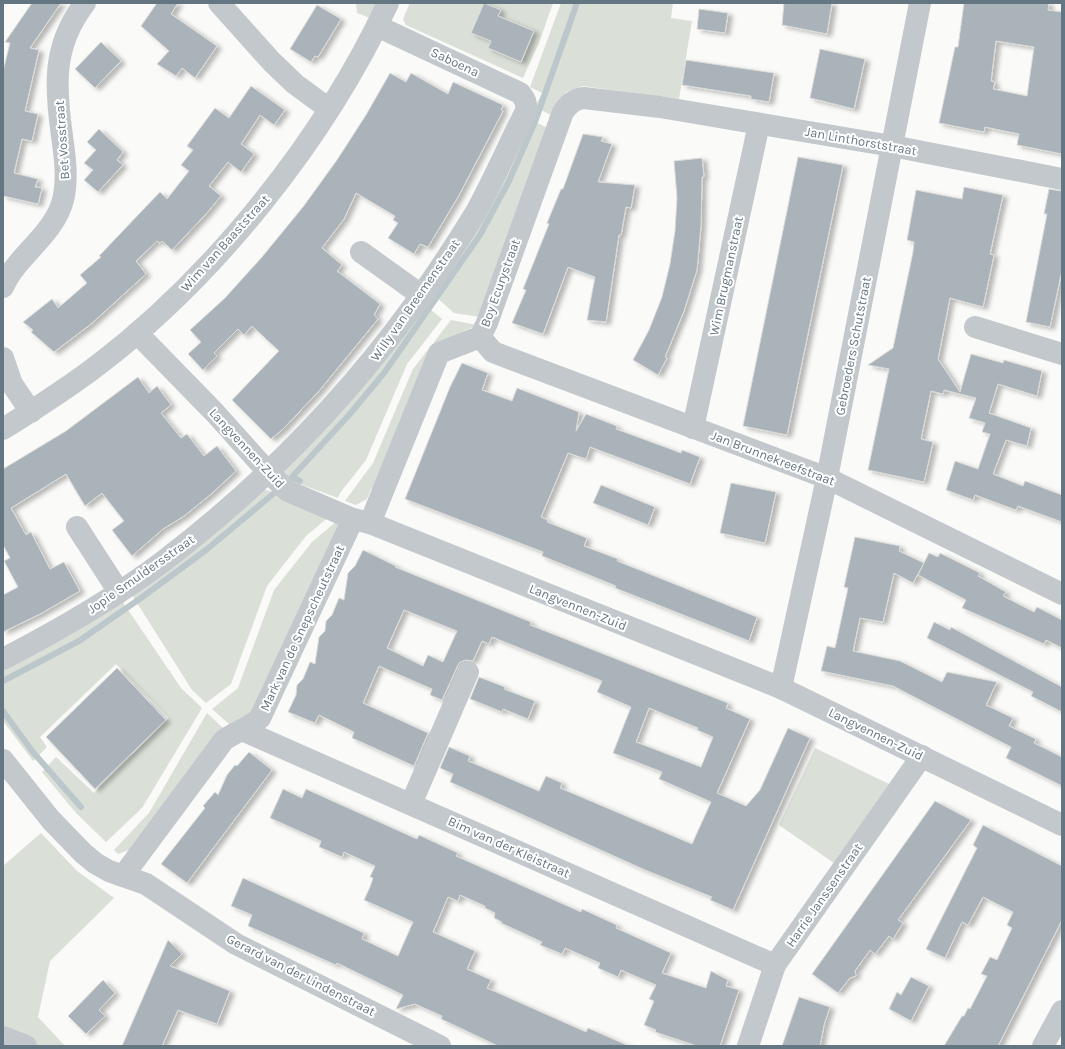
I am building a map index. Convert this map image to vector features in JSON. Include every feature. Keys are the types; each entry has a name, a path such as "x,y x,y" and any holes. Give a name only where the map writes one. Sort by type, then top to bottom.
{"street":[{"name":"Bet Vosstraat","path":"3,288 19,262 54,221 63,200 65,167 58,109 58,62 62,42 75,16 85,3"},
{"path":"218,3 291,80 329,109"},
{"name":"Wim van Baaststraat","path":"3,429 31,412 98,366 137,333 194,280 245,224 291,165 329,109 377,26 388,3"},
{"name":"Gebroeders Schutstraat","path":"781,688 827,478 920,3"},
{"name":"Saboena","path":"377,26 520,93 525,98 527,104"},
{"name":"Boy Ecurystraat","path":"362,521 439,353 480,337 487,323 563,112 569,104 576,99 584,98 660,107"},
{"name":"Willy van Breemenstraat","path":"268,472 320,421 368,367 421,295 476,211 526,111 527,104"},
{"name":"Jan Linthorststraat","path":"660,107 892,146 1062,179"},
{"name":"Wim Brugmanstraat","path":"693,428 759,124"},
{"path":"361,252 421,295"},
{"path":"975,327 1062,354"},
{"name":"Langvennen-Zuid","path":"137,333 215,413 268,472 288,491 781,688 1062,825"},
{"name":"Jan Brunnekreefstraat","path":"480,337 493,352 827,478 1062,594"},
{"path":"3,358 12,384 31,412"},
{"name":"Jopie Smuldersstraat","path":"3,659 72,622 164,561 268,472"},
{"name":"Mark van de Snepscheutstraat","path":"123,876 224,740 233,733 253,724 260,718 362,521"},
{"path":"77,527 119,592"},
{"path":"411,804 468,672"},
{"name":"Bim van der Kleistraat","path":"242,730 775,965"},
{"name":"Harrie Janssenstraat","path":"748,1046 775,965 922,756"},
{"name":"Gerard van der Lindenstraat","path":"3,760 51,820 83,853 109,871 146,884 236,944 440,1046"},
{"path":"1043,1046 1062,1011"},
{"path":"3,1037 26,1046"}],"shaded area":[{"path":"356,3 377,3 370,18 357,13"},
{"path":"410,3 553,3 539,43 523,78 406,25 403,19"},
{"path":"561,3 673,3 671,18 692,21 679,99 583,86 566,92 555,117 535,107 542,93 530,87"},
{"path":"531,120 550,129 480,317 454,313 433,294"},
{"path":"425,305 442,319 407,364 366,460 340,493 338,498 292,481 283,471"},
{"path":"451,320 477,325 436,345 434,342"},
{"path":"430,347 375,491 371,489 367,499 356,505 345,501 373,463 413,369"},
{"path":"264,489 331,515 306,536 267,586 231,684 206,703 192,690 132,595"},
{"path":"338,520 340,525 254,711 230,725 212,709 238,688 274,590 312,542"},
{"path":"122,601 181,688 202,708 142,808 106,842 76,813 42,772 56,757 94,793 169,718 116,664 40,737 47,747 33,761 3,721 3,669"},
{"path":"207,713 225,730 134,848 118,854 114,850 149,813"},
{"path":"815,748 889,784 834,863 779,825"},
{"path":"41,833 77,871 114,898 50,961 38,1017 65,1046 40,1046 3,1033 3,866"}],"building":[{"path":"32,3 61,3 30,48 39,50 25,111 38,114 32,141 22,139 14,173 38,179 35,187 42,188 38,204 3,196 3,71 10,43 5,42"},
{"path":"157,3 178,3 171,14 217,46 195,78 182,68 176,76 157,64 169,51 141,26"},
{"path":"484,3 501,10 498,16 534,31 521,62 488,48 491,41 471,33"},
{"path":"784,3 832,3 827,34 782,25"},
{"path":"964,3 1049,3 1048,10 1062,12 1062,154 1017,145 1019,134 985,127 984,132 939,123 955,47 958,47","holes":["996,41 1034,47 1027,96 993,89 995,82 991,81"]},
{"path":"317,5 341,19 318,57 315,56 311,62 290,49"},
{"path":"699,9 728,13 725,33 697,29"},
{"path":"101,42 121,61 95,88 75,69"},
{"path":"820,49 865,59 854,109 810,98"},
{"path":"686,60 774,73 769,102 751,99 751,96 682,85"},
{"path":"390,73 406,82 411,73 448,94 453,82 503,105 501,110 503,111 458,197 428,247 420,244 414,254 388,238 398,223 393,220 395,216 356,193 344,219 322,248 342,265 337,271 380,304 374,315 378,319 319,391 283,429 271,439 232,400 279,351 252,326 244,335 238,329 214,353 217,356 203,370 188,354 201,342 190,330 225,298 262,257 303,207 337,160 366,115"},
{"path":"251,86 285,110 274,125 260,115 241,144 254,154 241,172 228,162 209,186 221,196 206,214 172,250 162,241 160,243 157,241 136,261 146,274 91,324 54,352 31,332 33,330 23,322 52,299 58,308 87,283 80,275 101,257 99,256 160,192 167,199 189,171 181,165 193,150 187,146 215,108 229,118"},
{"path":"99,129 123,152 117,160 123,165 98,192 84,180 93,170 84,163 96,150 87,142"},
{"path":"583,134 603,137 601,141 612,144 598,182 635,185 631,208 626,207 621,235 619,235 606,322 587,320 595,277 568,267 543,334 512,323 526,290 523,289 549,224 547,223 561,189 563,189"},
{"path":"798,157 843,165 787,435 743,426"},
{"path":"702,158 704,177 702,177 701,226 697,270 684,311 665,357 667,358 658,375 633,360 649,330 662,297 670,264 675,231 677,198 674,161"},
{"path":"964,187 1003,195 990,254 994,255 983,307 950,298 938,359 960,392 971,354 1003,363 1004,360 1042,371 1037,396 998,384 989,413 1031,428 1027,446 1006,440 993,474 1023,486 1025,481 1062,495 1062,522 1018,506 1016,510 975,495 973,500 946,490 955,461 978,469 990,434 982,432 985,423 969,418 976,398 944,390 943,394 931,391 921,439 933,442 924,482 868,470 889,369 868,365 893,348 913,252 914,242 907,240 916,190 962,199"},
{"path":"1049,189 1062,191 1062,270 1050,327 1026,322 1047,214 1044,214"},
{"path":"462,363 488,373 482,390 512,401 517,388 579,412 576,431 586,414 617,426 616,429 681,453 682,450 700,457 690,484 590,447 586,459 568,453 541,517 548,520 547,522 587,538 584,546 618,559 617,561 757,617 749,641 615,588 616,586 542,556 543,552 405,499 450,387"},
{"path":"138,377 149,393 157,386 171,405 161,413 181,438 187,434 204,456 217,446 236,471 210,495 184,516 163,529 132,556 112,530 124,521 102,493 85,506 66,474 11,508 26,535 31,532 50,569 64,562 80,591 40,614 3,632 3,595 18,587 4,561 10,558 3,545 3,469 66,431"},
{"path":"731,483 776,492 765,543 720,533"},
{"path":"601,485 655,507 648,525 593,503"},
{"path":"855,537 900,546 899,551 924,563 913,583 894,573 883,622 860,618 853,651 900,661 942,682 947,672 997,682 986,705 1013,718 1009,726 1036,739 1034,743 1062,757 1062,786 1006,758 1011,747 893,686 821,671 827,646 835,648 848,588 844,587"},
{"path":"363,550 396,566 395,567 531,622 530,625 728,703 726,708 750,719 717,793 746,806 760,790 788,728 810,738 733,910 710,900 712,897 645,870 450,782 453,774 440,768 449,747 470,756 468,761 539,791 546,776 562,783 560,788 692,844 711,802 659,779 662,772 613,753 631,707 597,692 602,681 492,637 489,644 482,641 473,661 466,660 460,662 442,700 430,695 432,689 379,666 363,703 428,733 414,766 352,738 354,732 319,715 315,723 288,712 296,695 297,685 303,679 310,662 315,664 319,637 325,631 326,621 332,615 339,598 344,600 348,573 355,566","holes":["404,610 457,631 443,662 428,655 423,666 387,648","649,708 698,728 697,730 713,737 701,767 636,742"]},
{"path":"929,553 938,557 940,553 980,573 978,576 1006,592 1003,596 1034,612 1037,607 1062,620 1062,648 1046,640 1044,644 962,608 966,600 918,575"},
{"path":"934,622 950,630 951,627 1062,687 1062,712 1031,696 1033,692 927,638"},
{"path":"117,668 166,720 95,789 46,737"},
{"path":"479,677 535,701 528,719 503,709 502,712 470,699"},
{"path":"249,752 272,770 187,883 161,864 205,808 203,806 215,792 218,795 227,775"},
{"path":"283,789 302,798 306,789 417,839 419,835 458,853 456,856 581,912 582,909 617,925 616,928 671,953 662,973 706,988 711,971 728,980 726,986 739,990 720,1046 697,1046 655,1032 656,1030 644,1025 654,1001 649,999 656,985 621,970 618,977 598,968 600,963 565,948 562,954 540,945 542,942 501,923 502,922 494,918 495,913 485,908 485,906 460,895 458,901 448,897 433,932 475,951 467,969 491,980 487,988 586,1032 588,1028 629,1046 498,1046 441,1019 442,1016 415,1004 396,1009 403,995 337,963 336,965 248,926 252,915 231,906 243,878 364,933 362,939 398,956 413,922 364,900 373,878 370,877 375,866 344,852 342,857 319,847 321,841 270,818"},
{"path":"935,801 971,820 898,920 903,923 893,939 889,936 875,954 870,950 855,971 856,976 850,978 838,993 812,974"},
{"path":"983,825 1062,866 1062,920 998,1046 944,1046 962,1016 964,1016 968,1008 970,1009 987,976 981,974 990,957 997,960 1012,928 1007,925 1013,912 983,897 968,925 962,922 945,958 926,949 977,848 973,845"},
{"path":"168,940 182,954 170,966 230,991 217,1024 178,1010 162,1046 122,1046"},
{"path":"911,977 929,986 911,1021 889,1009 897,992 901,995"},
{"path":"103,980 115,993 99,1010 105,1016 86,1034 68,1016"},
{"path":"799,997 830,1007 824,1025 820,1046 782,1046"}],"waterway":[{"path":"300,481 292,477 349,415 384,373 480,235 509,181 535,122 577,3"},
{"path":"3,681 79,641 141,598 206,550 279,489"},
{"path":"3,711 32,751 81,807"}]}
